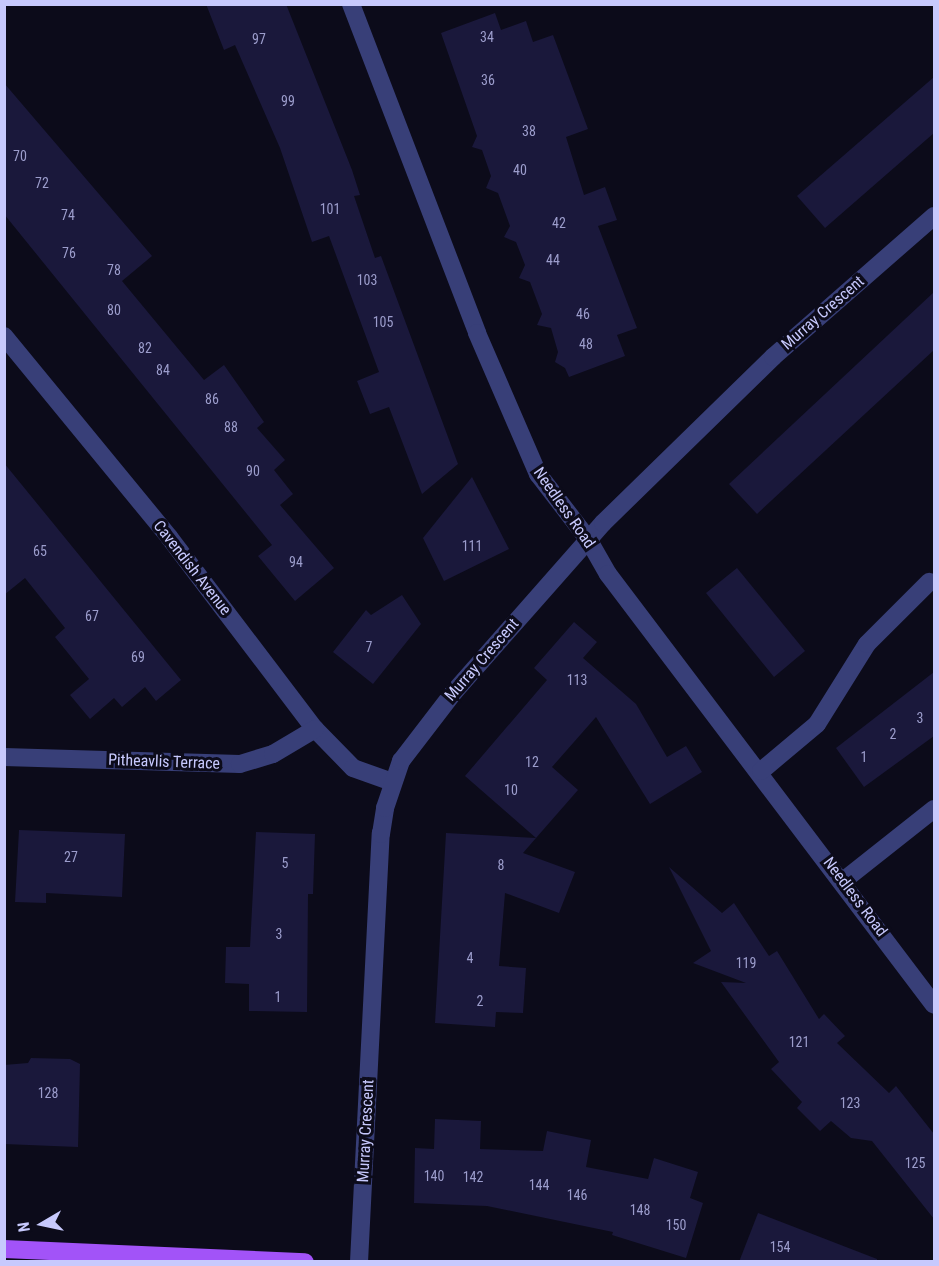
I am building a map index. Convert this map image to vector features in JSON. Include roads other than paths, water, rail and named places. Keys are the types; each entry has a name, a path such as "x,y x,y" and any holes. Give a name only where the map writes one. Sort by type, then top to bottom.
{"main road":[{"path":"4,1249 305,1262"}],"street":[{"name":"Needless Road","path":"351,4 522,441 560,507 588,539 608,574 761,771 934,1005"},
{"name":"Murray Crescent","path":"359,1262 381,834 392,782 415,739 588,539 773,357 934,216"},
{"name":"Cavendish Avenue","path":"4,336 169,537 315,729 353,768 392,782"},
{"path":"761,771 817,724 867,644 929,582"},
{"name":"Pitheavlis Terrace","path":"4,757 240,764 273,754 315,729"},
{"path":"843,881 934,808"}]}
